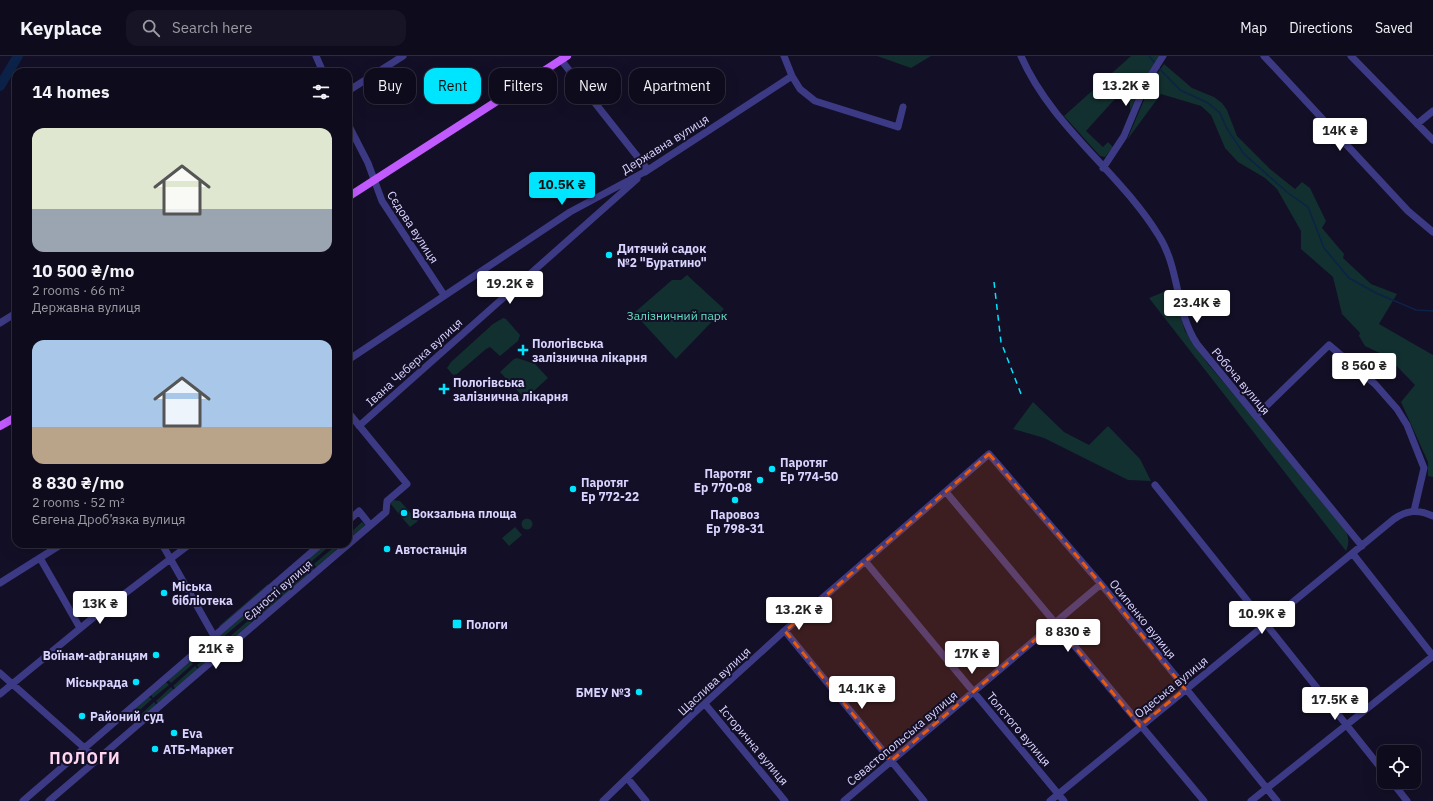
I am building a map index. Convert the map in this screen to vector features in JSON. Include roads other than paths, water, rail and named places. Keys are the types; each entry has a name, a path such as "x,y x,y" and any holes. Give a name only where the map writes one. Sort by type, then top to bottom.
{"main road":[{"path":"352,193 564,58"},
{"path":"0,426 12,419"}],"street":[{"path":"316,56 321,68"},
{"path":"352,88 403,56"},
{"path":"784,56 792,76 800,89 815,101 898,127 903,107"},
{"name":"Робоча вулиця","path":"1021,56 1045,100 1146,217 1166,248 1174,270 1183,314 1193,338 1209,361 1362,546"},
{"path":"1103,168 1124,136 1146,83 1163,56"},
{"path":"1264,56 1408,211 1433,232"},
{"path":"1351,56 1433,140"},
{"path":"564,58 648,170"},
{"name":"Державна вулиця","path":"352,357 570,212 648,170 659,161 792,76"},
{"path":"1417,124 1433,111"},
{"name":"Сєдова вулиця","path":"352,132 368,163 382,201 444,295"},
{"name":"Івана Чеберка вулиця","path":"360,426 648,170"},
{"path":"0,323 12,316"},
{"path":"1256,416 1329,345 1375,384 1397,408 1407,425 1424,468 1414,511 1433,516"},
{"path":"352,418 360,426"},
{"name":"Єдності вулиця","path":"352,541 386,512 387,501 407,484 360,426"},
{"name":"Щаслива вулиця","path":"603,801 628,779 705,704 785,631 989,454"},
{"name":"Осипенко вулиця","path":"989,454 1101,584 1277,801"},
{"path":"1155,485 1377,764"},
{"path":"946,492 1204,801"},
{"path":"352,517 359,511 370,526"},
{"name":"Одеська вулиця","path":"1050,801 1185,689 1399,516 1414,511"},
{"path":"0,583 56,548"},
{"path":"164,548 223,652"},
{"path":"0,694 80,628 185,548"},
{"name":"Єдності вулиця","path":"23,801 316,548"},
{"name":"Єдності вулиця","path":"49,801 344,548"},
{"path":"1250,801 1433,656 1353,554"},
{"path":"40,558 80,628"},
{"name":"Толстого вулиця","path":"865,561 1064,801"},
{"name":"Севастопольська вулиця","path":"844,801 1101,584"},
{"path":"785,631 924,801"},
{"path":"0,673 97,759"},
{"name":"Історична вулиця","path":"705,704 785,801"},
{"path":"628,779 646,801"},
{"path":"1398,789 1407,801"}],"waterway":[{"path":"0,86 18,56"},
{"path":"1149,56 1156,64"},
{"path":"1158,67 1180,90 1208,103 1220,113 1226,127 1244,154 1288,193 1308,207 1324,248 1349,278 1376,293 1416,310 1433,311"}],"railway":[{"path":"994,282 1001,342 1021,394"}],"place":[{"name":"Дитячий садок №2 \"Буратино\"","path":"609,255"},
{"name":"Пологівська залізнична лікарня","path":"523,350"},
{"name":"Пологiвська залiзнична лiкарня","path":"444,389"},
{"name":"Паротяг Ер 774-50","path":"772,469"},
{"name":"Паротяг Ер 770-08","path":"760,480"},
{"name":"Паротяг Ер 772-22","path":"573,489"},
{"name":"Паровоз Ер 798-31","path":"735,500"},
{"name":"Вокзальна площа","path":"404,513"},
{"name":"Автостанція","path":"387,549"},
{"name":"Міська бібліотека","path":"164,593"},
{"name":"Пологи","path":"457,624"},
{"name":"Воїнам-афганцям","path":"156,655"},
{"name":"Міськрада","path":"136,682"},
{"name":"БМЕУ №3","path":"639,692"},
{"name":"Районий суд","path":"82,716"},
{"name":"Eva","path":"174,733"},
{"name":"АТБ-Маркет","path":"155,749"}],"district":[{"name":"ПОЛОГИ","path":"85,758"}],"park label":[{"name":"Залізничний парк","path":"677,315"}]}
